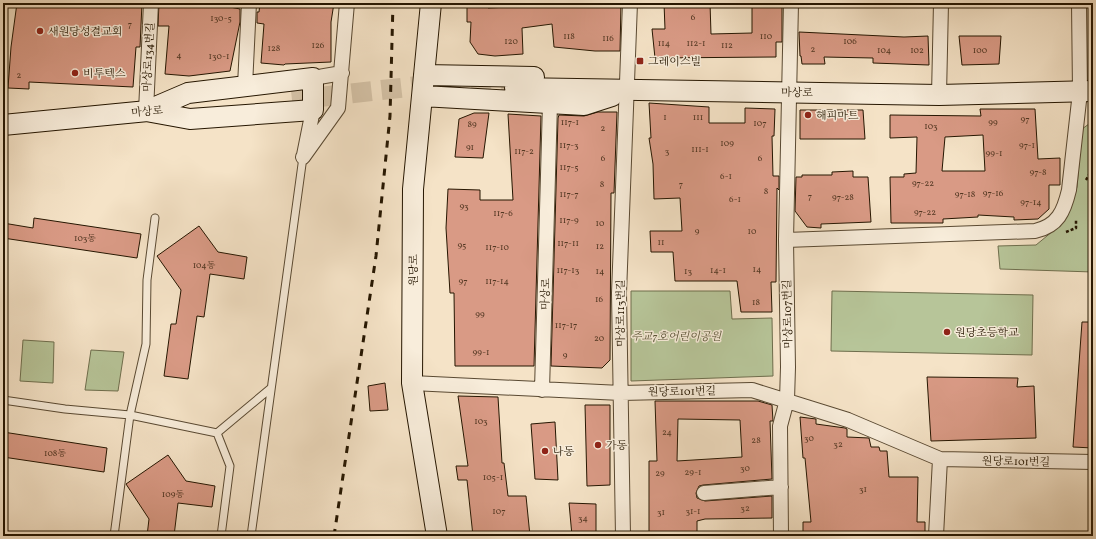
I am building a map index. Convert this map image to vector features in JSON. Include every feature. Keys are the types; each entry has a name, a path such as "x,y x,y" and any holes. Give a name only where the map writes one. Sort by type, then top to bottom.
{"street":[{"name":"마상로134번길","path":"146,111 151,3"},
{"path":"245,86 249,3"},
{"path":"303,157 338,108 347,3"},
{"name":"원당로","path":"431,3 413,189 412,383 429,480 436,536"},
{"name":"마상로113번길","path":"623,536 620,293 630,3"},
{"name":"마상로107번길","path":"781,536 780,426 787,400 788,367 786,240 791,3"},
{"path":"939,95 941,3"},
{"path":"786,240 1004,232 1046,228 1055,222 1066,204 1086,92 1079,3"},
{"path":"146,111 188,93 313,78 342,73"},
{"path":"424,75 584,79 628,91"},
{"path":"303,157 313,110 313,78"},
{"name":"마상로","path":"514,88 939,95 1086,92"},
{"path":"422,96 584,105 628,91"},
{"name":"마상로","path":"3,125 146,111 292,100"},
{"name":"마상로","path":"542,390 550,103"},
{"path":"146,111 190,119 313,110"},
{"name":"원당로101번길","path":"412,383 621,393 752,390 848,420 940,459 1093,462"},
{"path":"936,536 940,459"},
{"path":"704,493 781,487"}],"lane":[{"path":"251,536 303,157"},
{"path":"114,536 130,415 146,344 147,280 155,218"},
{"path":"217,433 271,388"},
{"path":"3,400 65,409 130,415 217,433"},
{"path":"217,433 230,466 221,536"}],"green space":[{"path":"1093,3 1093,68 1092,68"},
{"path":"1093,121 1093,272 1000,269 998,246 1036,245 1053,231 1072,204 1077,187 1082,129"},
{"name":"주교7호어린이공원","path":"631,291 730,291 732,319 772,318 773,376 631,381"},
{"path":"832,291 1033,295 1032,355 831,351"},
{"path":"23,340 54,342 53,383 20,381"},
{"path":"91,350 124,352 118,391 85,390"}],"building":[{"path":"17,3 142,3 140,47 136,47 133,87 29,82 29,89 8,88 11,47"},
{"path":"159,3 210,3 240,9 240,22 230,71 189,76 165,74 169,26 158,26"},
{"path":"260,3 302,6 302,3 334,3 331,22 331,62 284,65 261,63 264,24 257,23 257,12 259,12"},
{"path":"467,3 489,5 488,8 552,5 552,3 621,3 620,51 595,51 554,47 552,24 522,28 523,54 495,56 478,54 470,42 471,22 467,22"},
{"path":"664,3 710,3 711,34 752,33 752,3 782,3 782,42 776,42 776,57 655,58 652,29 665,29"},
{"path":"799,32 904,37 928,36 929,65 873,63 873,58 824,57 825,64 802,64 800,56"},
{"path":"959,36 1001,36 999,64 962,65"},
{"path":"649,103 709,107 709,123 745,123 745,108 775,109 774,136 772,136 773,176 779,176 779,190 777,188 776,282 771,282 772,312 741,312 737,281 675,281 673,252 651,252 650,231 682,231 680,198 654,199 653,164 649,138 651,138"},
{"path":"980,109 1035,109 1038,159 1060,158 1060,185 1049,185 1049,209 1038,219 1014,220 1014,217 978,215 978,217 943,219 943,223 891,223 890,177 904,177 904,174 916,173 917,137 890,138 890,115 981,116","holes":["983,135 985,171 942,171 945,137"]},
{"path":"800,110 863,110 865,139 800,139"},
{"path":"598,112 617,112 614,193 611,193 610,360 602,368 551,366 558,118 559,115 584,116"},
{"path":"474,113 489,113 483,158 455,157 459,119"},
{"path":"508,114 541,116 534,366 455,366 454,293 450,293 446,228 448,189 480,190 480,200 513,200"},
{"path":"853,171 853,177 868,177 871,222 821,224 821,228 807,227 795,211 796,177 802,177 802,175 832,175 832,172"},
{"path":"34,218 141,234 137,258 3,238 3,223 33,228"},
{"path":"199,226 218,252 247,257 244,279 210,274 204,317 197,316 188,379 164,376 171,324 176,324 181,290 157,256"},
{"path":"1082,322 1093,322 1093,448 1073,447"},
{"path":"927,377 1018,378 1017,387 1034,386 1036,438 931,441"},
{"path":"385,383 388,410 370,411 368,386"},
{"path":"458,396 498,397 502,463 504,463 508,496 526,496 530,536 473,536 467,480 458,480 456,466 468,466"},
{"path":"655,401 758,401 772,405 773,421 770,421 772,479 703,485 699,486 696,493 697,498 705,501 772,496 772,518 705,519 697,521 697,536 649,536 649,461 657,461","holes":["678,419 740,420 742,457 677,461"]},
{"name":"가동","path":"585,405 610,405 610,485 587,486"},
{"path":"800,417 816,419 816,424 845,428 847,429 847,437 869,438 871,447 879,447 880,451 887,451 889,477 918,477 917,522 925,522 925,536 803,536 803,522 811,522 805,458 803,458"},
{"name":"나동","path":"555,422 558,480 535,479 531,424"},
{"path":"3,432 107,448 104,472 3,457"},
{"path":"168,455 186,481 215,486 212,507 178,503 174,536 147,536 149,519 126,484"},
{"path":"569,503 596,504 596,536 572,536"}],"tunnel":[{"path":"292,100 418,86 515,88"}],"railway":[{"path":"334,536 376,256 390,116 393,3"}],"place":[{"name":"새원당성결교회","path":"40,31"},
{"name":"그레이스빌","path":"640,61"},
{"name":"비투텍스","path":"75,73"},
{"name":"해피마트","path":"808,115"},
{"name":"원당초등학교","path":"947,332"},
{"name":"가동","path":"598,445"},
{"name":"나동","path":"545,451"}]}
